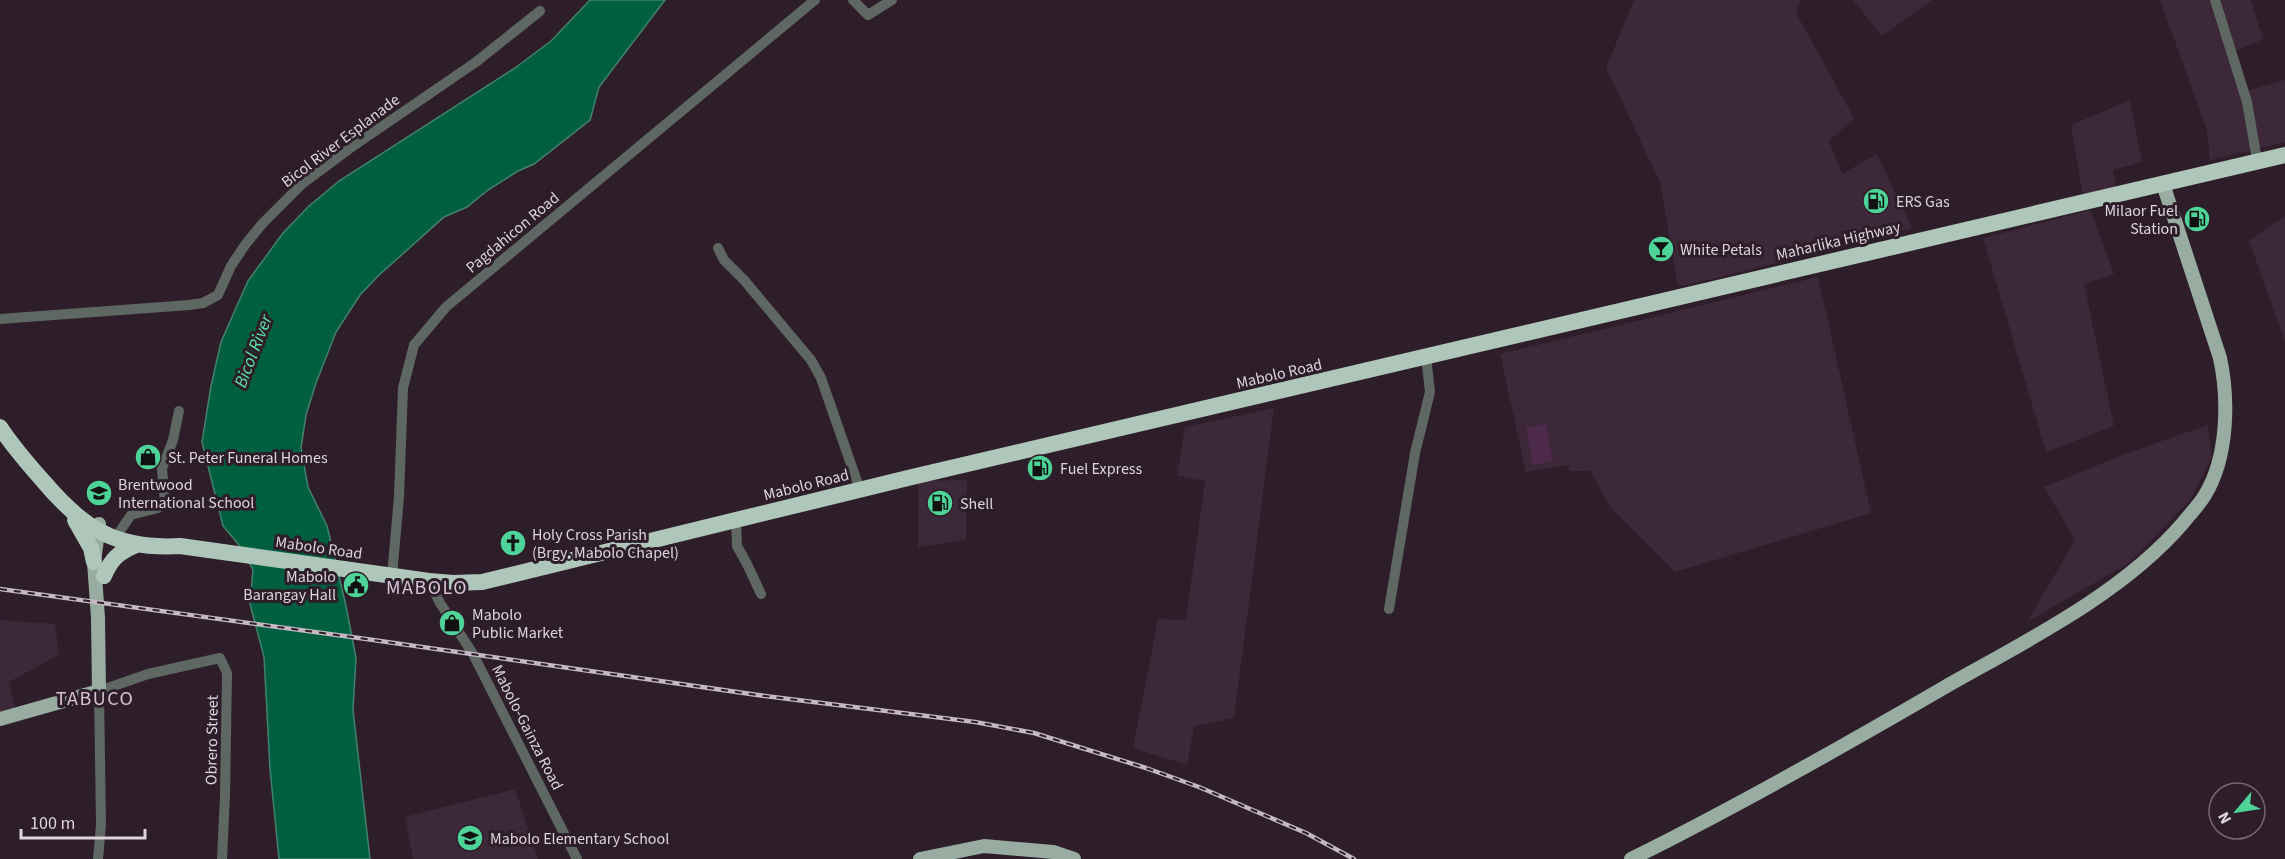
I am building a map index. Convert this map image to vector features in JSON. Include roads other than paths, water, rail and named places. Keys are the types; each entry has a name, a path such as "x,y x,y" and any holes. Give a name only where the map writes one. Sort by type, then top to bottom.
{"highway":[{"name":"Maharlika Highway","path":"1430,355 2285,154"},
{"name":"Mabolo Road","path":"105,529 136,545 180,546 222,551 429,581 482,582 1430,355"},
{"path":"0,427 23,460 66,507 85,524 105,529"},
{"path":"42,480 63,492 105,529"},
{"path":"66,507 86,538 94,562"},
{"name":"Mabolo Road","path":"105,529 158,537 180,546"},
{"path":"104,576 113,558 123,550 136,545"}],"main road":[{"path":"1631,859 1866,733 2057,623 2141,564 2176,531 2194,510 2206,494 2217,466 2226,420 2224,378 2217,348 2163,184"},
{"path":"0,719 99,691 94,562 105,529"},
{"path":"97,602 104,576 105,529"},
{"path":"920,859 984,846 1053,852 1074,859"}],"street":[{"name":"Pagdahicon Road","path":"392,576 399,496 403,388 414,345 446,308 815,0"},
{"path":"853,0 868,15 892,0"},
{"path":"2215,0 2247,102 2257,160"},
{"name":"Bicol River Esplanade","path":"0,319 189,305 211,300 218,295 231,266 245,245 262,224 302,184 349,148 494,48 540,11"},
{"path":"718,248 724,260 744,280 811,360 821,378 860,490"},
{"path":"1389,609 1415,453 1430,392 1430,355"},
{"path":"105,529 131,515 158,508 165,502 162,469 173,440 179,411"},
{"path":"736,520 737,546 760,594"},
{"name":"Mabolo-Gainza Road","path":"429,581 440,603 473,654 577,859"},
{"name":"Obrero Street","path":"99,691 148,675 220,658 226,673 222,859"},
{"path":"98,859 101,825 99,691"}],"water":[{"name":"Bicol River","path":"590,0 665,0 599,87 590,120 534,164 488,190 467,207 444,217 360,295 336,332 316,383 306,415 301,448 308,487 327,526 356,658 353,710 370,859 279,859 270,769 264,657 250,604 253,570 239,545 223,526 202,442 221,342 248,281 283,233 309,206 339,181 515,68 551,41"}],"railway":[{"path":"0,589 765,696 975,722 1034,733 1199,787 1306,833 1354,859"}],"place":[{"name":"ERS Gas","path":"1876,201"},
{"name":"Milaor Fuel Station","path":"2197,219"},
{"name":"White Petals","path":"1661,249"},
{"name":"St. Peter Funeral Homes","path":"148,457"},
{"name":"Fuel Express","path":"1040,468"},
{"name":"Brentwood International School","path":"99,493"},
{"name":"Shell","path":"940,503"},
{"name":"Holy Cross Parish (Brgy. Mabolo Chapel)","path":"513,543"},
{"name":"Mabolo Barangay Hall","path":"356,585"},
{"name":"Mabolo Public Market","path":"452,623"},
{"name":"Mabolo Elementary School","path":"470,838"}],"district":[{"name":"MABOLO","path":"427,587"},
{"name":"TABUCO","path":"95,698"}]}
